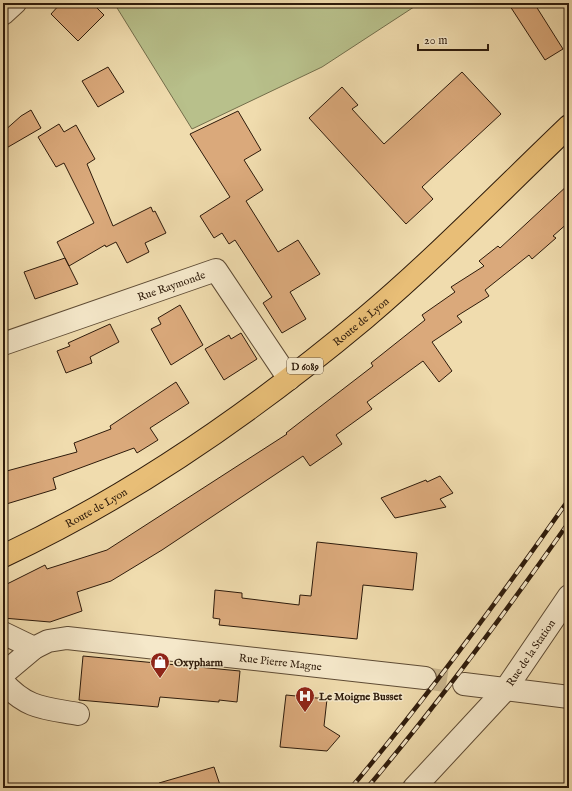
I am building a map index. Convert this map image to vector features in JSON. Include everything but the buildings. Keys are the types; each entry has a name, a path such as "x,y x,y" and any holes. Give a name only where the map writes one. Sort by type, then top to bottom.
{"main road":[{"name":"Route de Lyon","path":"3,556 77,518 148,476 210,436 289,378 366,317 398,289 569,126"}],"street":[{"path":"3,14 15,3"},
{"name":"Rue Raymonde","path":"3,344 216,270 289,378"},
{"name":"Rue de la Station","path":"414,788 505,690 569,596"},
{"path":"3,633 34,648"},
{"name":"Rue Pierre Magne","path":"3,674 34,648 48,641 67,638 425,678"},
{"path":"3,682 13,693 32,705 78,714"},
{"path":"464,684 569,697"}],"green space":[{"path":"114,3 420,3 322,67 192,129"}],"tunnel":[{"path":"425,678 464,684"}],"railway":[{"path":"351,788 408,718 463,646 569,499"},
{"path":"367,788 394,756 471,657 569,522"}],"place":[{"name":"Oxypharm","path":"160,679"},
{"name":"Le Moigne Busset","path":"305,713"}]}
